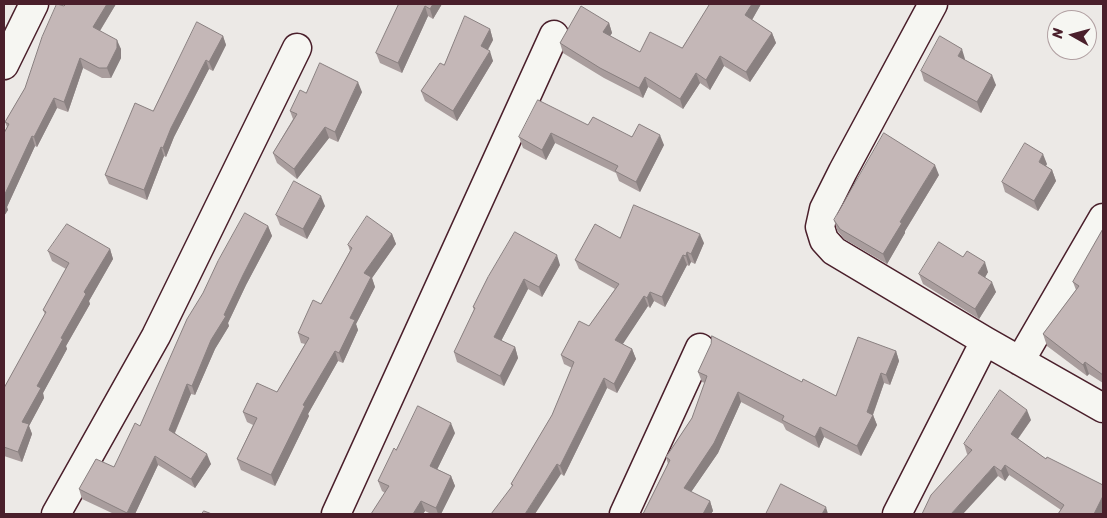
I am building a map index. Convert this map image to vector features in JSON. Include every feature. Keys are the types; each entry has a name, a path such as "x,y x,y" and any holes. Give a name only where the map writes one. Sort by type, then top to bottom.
{"street":[{"path":"4,65 34,4"},
{"path":"932,4 842,171 824,210 820,227 824,240 834,251 985,341 1103,408"},
{"path":"336,514 554,35"},
{"path":"56,514 156,336 297,48"},
{"path":"1020,361 1103,218"},
{"path":"897,514 985,341"},
{"path":"624,514 700,348"}],"building":[{"path":"57,4 64,6 66,4 107,4 93,27 117,40 117,48 107,68 99,68 80,58 64,102 54,98 34,137 32,136 4,196 4,133 9,124 5,122 25,88 42,37"},
{"path":"399,4 433,4 430,9 425,6 398,63 376,53"},
{"path":"710,4 752,4 745,15 772,33 746,72 720,56 706,80 696,73 680,99 645,77 639,88 600,68 560,43 581,6 609,23 603,32 640,52 650,32 682,48"},
{"path":"465,16 490,29 481,46 490,51 453,111 421,91 440,63 444,65"},
{"path":"197,22 223,36 209,62 206,60 171,128 163,148 161,147 144,190 105,175 135,103 153,111"},
{"path":"940,36 962,49 958,56 992,75 977,102 921,71"},
{"path":"320,63 358,82 335,132 325,127 294,169 273,153 297,114 290,111 300,90 306,93"},
{"path":"538,100 588,125 593,117 632,137 639,124 660,135 636,182 615,171 618,166 551,133 542,150 519,137"},
{"path":"884,133 935,165 883,254 840,229 834,220"},
{"path":"1025,143 1043,154 1039,162 1052,170 1034,201 1002,182"},
{"path":"294,181 321,196 303,229 276,215"},
{"path":"634,205 700,234 691,254 687,252 686,256 683,255 662,297 650,292 647,298 644,296 615,340 632,349 614,384 604,378 560,466 557,464 525,514 491,514 513,485 511,484 552,415 574,362 561,355 579,321 589,326 619,284 575,260 595,224 620,238"},
{"path":"245,213 268,226 224,315 226,316 211,340 192,386 187,384 169,430 207,454 191,479 155,456 127,513 79,489 96,459 114,467 135,423 140,426 187,319 203,293 218,261"},
{"path":"367,216 392,234 364,273 371,277 350,318 355,320 339,353 335,351 303,405 305,406 271,475 237,459 257,418 243,412 257,383 277,392 309,338 298,333 313,300 321,304 352,248 348,245"},
{"path":"67,224 110,249 84,292 86,294 37,386 41,388 22,422 29,424 18,452 4,447 4,388 46,312 43,310 69,263 48,251"},
{"path":"1103,229 1103,375 1085,362 1083,365 1043,334 1079,286 1073,282"},
{"path":"515,232 557,255 539,287 524,279 494,337 515,347 500,376 454,352 488,277"},
{"path":"939,242 963,257 967,251 985,262 978,273 992,282 975,309 919,274"},
{"path":"712,336 802,382 803,379 836,396 858,337 896,351 886,375 881,373 867,412 873,415 857,446 820,427 815,437 782,420 784,416 738,392 714,443 684,488 710,501 703,514 643,514 670,460 666,457 692,418 707,376 698,372 711,344"},
{"path":"1000,390 1027,410 1011,434 1046,459 1047,457 1103,485 1103,496 1094,514 1058,514 1064,505 1005,465 1001,471 994,466 951,514 922,514 931,495 972,450 964,444"},
{"path":"418,406 451,423 430,466 451,476 436,508 421,501 413,514 371,514 389,486 378,481"},
{"path":"781,484 826,507 822,514 766,514"}]}
